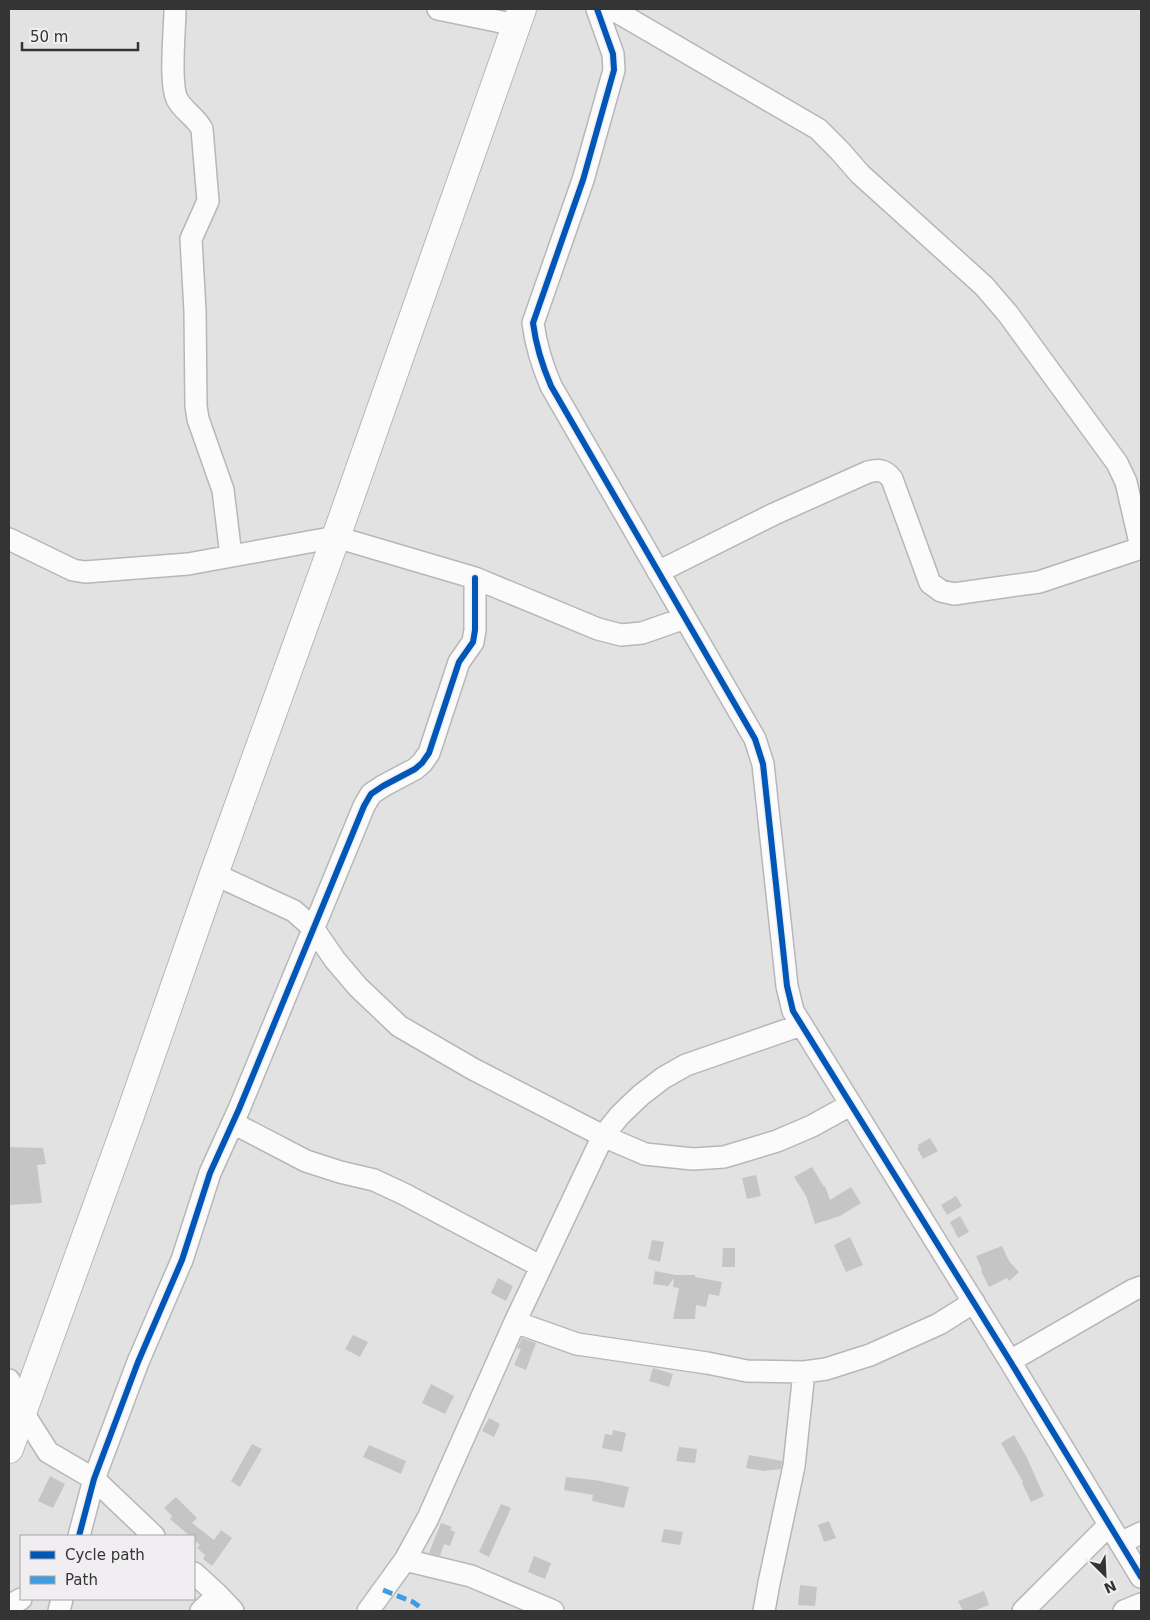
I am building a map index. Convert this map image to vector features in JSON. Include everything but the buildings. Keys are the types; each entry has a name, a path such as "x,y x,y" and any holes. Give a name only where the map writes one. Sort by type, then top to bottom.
{"highway":[{"path":"9,1449 336,537 519,17"}],"street":[{"path":"175,9 173,87 180,105 198,122 202,129 208,201 191,238 195,311 196,406 198,419 223,490 232,556"},
{"path":"438,9 519,17"},
{"path":"597,9 613,54 614,70 583,180 533,324 542,364 550,386 755,739 760,751 787,986 793,1011 974,1302 1141,1577"},
{"path":"612,9 818,129 840,150 860,174 984,286 1008,314 1117,463 1126,482 1132,503 1141,548 1039,582 954,594 941,592 930,583 892,479 886,472 878,470 868,472 774,514 658,572"},
{"path":"9,539 74,570 85,572 188,564 336,537 475,578 598,629 621,635 642,633 685,618"},
{"path":"79,1535 94,1479 138,1362 182,1260 210,1173 233,1123 364,806 371,794 415,770 429,753 459,662 473,642 476,630 475,578"},
{"path":"214,874 294,911 313,928 335,960 352,980 399,1026 473,1069 603,1136 645,1154 693,1160 724,1157 777,1141 812,1126 850,1105"},
{"path":"368,1611 405,1560 428,1518 514,1322 603,1136 620,1115 641,1095 663,1078 686,1065 801,1025"},
{"path":"233,1123 306,1161 374,1180 540,1266"},
{"path":"1010,1361 1141,1287"},
{"path":"514,1322 577,1344 707,1363 747,1371 804,1372 826,1369 870,1355 939,1324 974,1302"},
{"path":"764,1611 794,1466 804,1372"},
{"path":"9,1380 22,1411 48,1452 94,1479 153,1535"},
{"path":"1023,1611 1109,1525"},
{"path":"1120,1543 1141,1533"},
{"path":"405,1560 471,1576 540,1609"},
{"path":"195,1574 233,1611"},
{"path":"201,1611 218,1595"},
{"path":"9,1606 20,1600"},
{"path":"1124,1611 1141,1604"}],"marked path":[{"path":"383,1590 413,1602 421,1608"}],"cycle path":[{"path":"597,9 613,54 614,70 583,180 533,323 542,363 551,386 755,739 763,764 787,986 793,1011 1010,1361 1141,1577"},
{"path":"79,1535 94,1479 138,1362 182,1260 210,1173 239,1109 364,806 371,794 415,769 429,753 459,662 473,642 475,630 475,578"}]}
